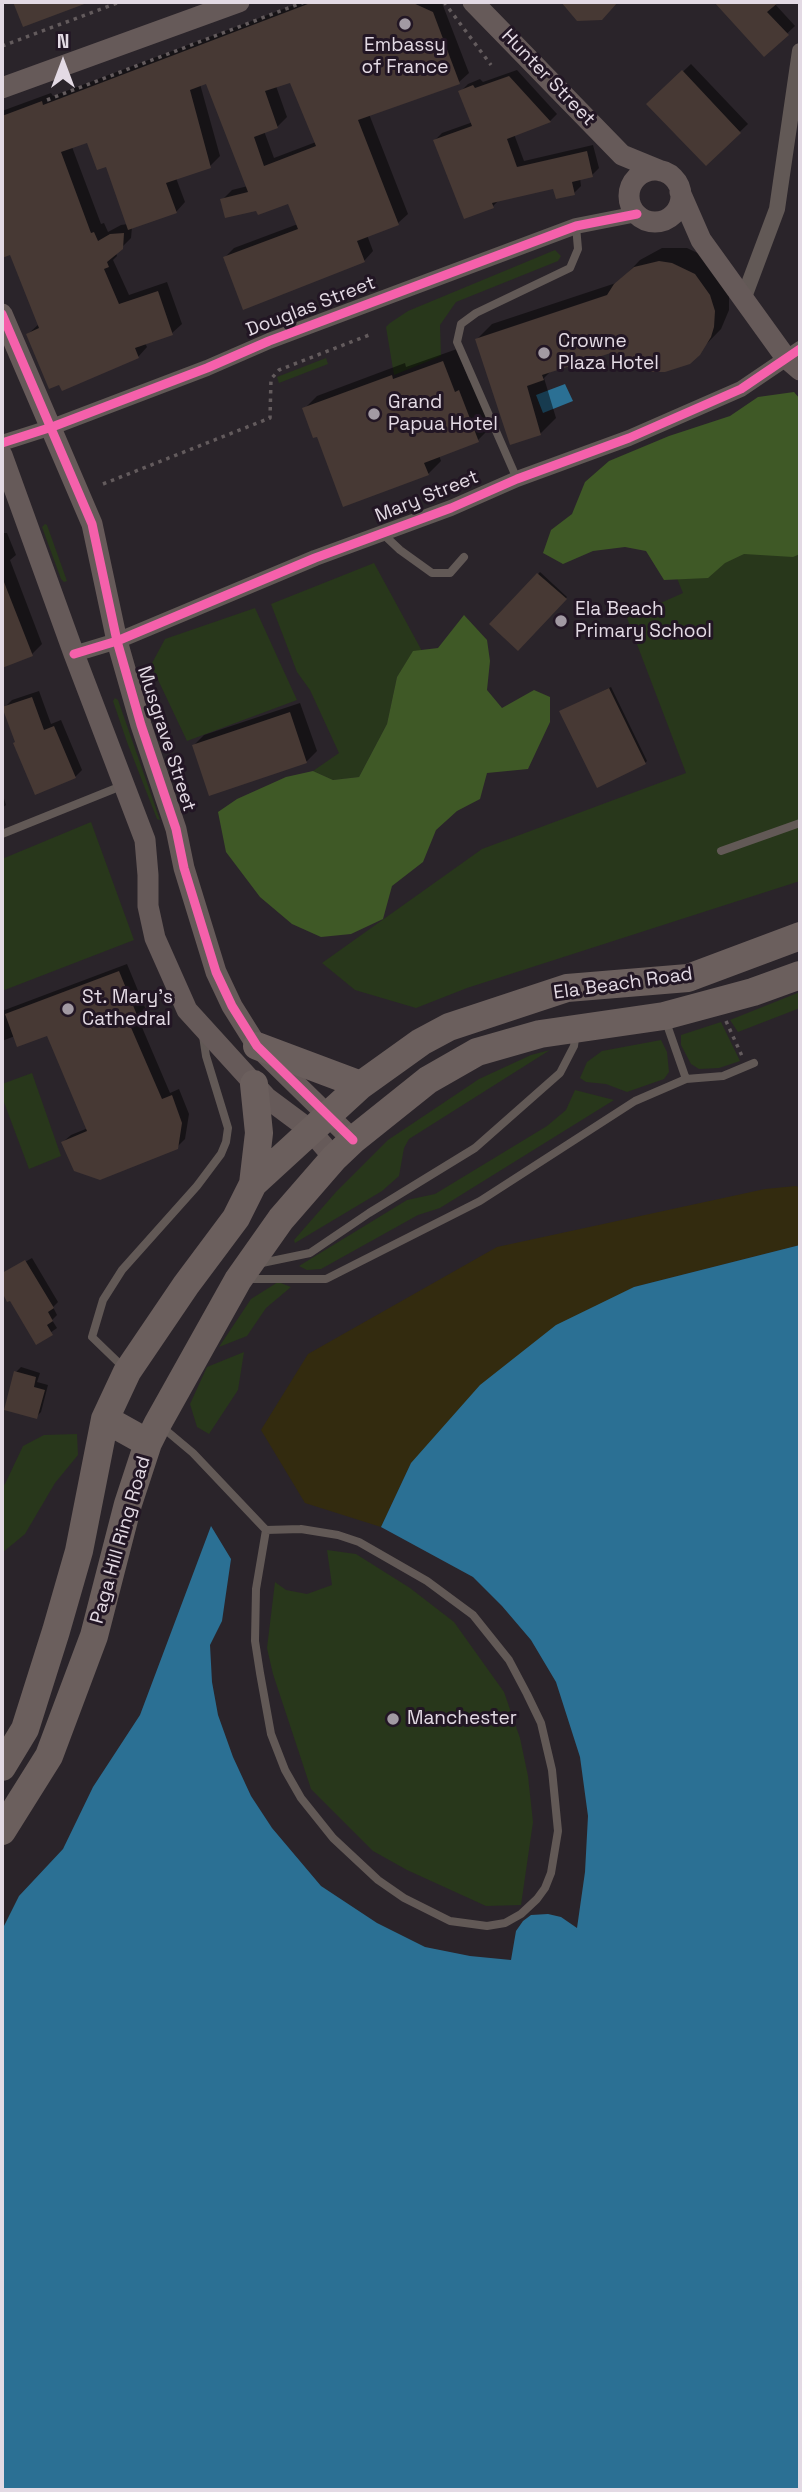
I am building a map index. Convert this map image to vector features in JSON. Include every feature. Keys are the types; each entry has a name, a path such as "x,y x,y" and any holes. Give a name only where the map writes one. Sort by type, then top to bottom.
{"highway":[{"name":"Ela Beach Road","path":"318,1123 361,1086 421,1042 469,1019 567,988 688,978 800,936"},
{"name":"Ela Beach Road","path":"344,1149 428,1080 477,1052 540,1034 664,1016 752,992 800,975"},
{"path":"257,1046 361,1086"},
{"path":"249,1193 259,1133 254,1084"},
{"name":"Paga Hill Ring Road","path":"2,1767 25,1729 57,1631 79,1551 105,1419 127,1372 249,1193 318,1123"},
{"name":"Paga Hill Ring Road","path":"2,1831 49,1756 62,1722 94,1636 128,1504 153,1433 243,1273 281,1219 344,1149"},
{"path":"105,1419 153,1433"}],"street":[{"path":"2,88 239,2"},
{"name":"Hunter Street","path":"473,2 622,155 661,171"},
{"path":"744,297 777,209 800,51"},
{"path":"622,155 630,188 630,202 636,214 650,221 665,220 701,240"},
{"path":"630,188 639,176 653,171 661,171 674,178 701,240 796,359"},
{"path":"665,220 677,208 680,192"},
{"name":"Douglas Street","path":"2,443 52,427 208,368 269,341 576,226 636,214"},
{"name":"Musgrave Street","path":"2,314 92,524 117,641 141,725 176,829 184,868 216,972 232,1006 257,1046 318,1123 344,1149"},
{"name":"Mary Street","path":"74,654 117,641 315,558 629,438 741,389 796,359"},
{"name":"Musgrave Street","path":"2,455 145,840 148,905 158,947 187,1010 267,1098 318,1123"},
{"path":"148,875 184,868"}],"lane":[{"path":"517,479 457,342 461,324 476,313 570,268 578,249 576,226"},
{"path":"383,534 400,551 432,573 450,573 464,557"},
{"path":"2,834 114,789"},
{"path":"721,851 800,823"},
{"path":"664,1016 686,1079"},
{"path":"127,1372 92,1337 103,1300 122,1270 197,1186 221,1154 226,1142 228,1128 206,1056 202,1027"},
{"path":"243,1273 310,1253 475,1148 560,1073 574,1046 577,1029"},
{"path":"243,1273 326,1279 480,1201 635,1101 686,1079 723,1076 749,1062"},
{"path":"153,1433 193,1453 266,1531"},
{"path":"301,1529 338,1535 359,1542 427,1581 473,1615 509,1661 541,1723 552,1770 558,1830 551,1873 545,1888 520,1914 505,1923 469,1925 450,1921 404,1898 378,1880 333,1838 301,1798 285,1770 271,1734 255,1641 256,1589 266,1531 301,1529"}],"path":[{"path":"2,46 120,2"},
{"path":"47,100 304,2"},
{"path":"443,2 491,65"},
{"path":"103,484 270,418 271,379 279,370 369,335"},
{"path":"724,1017 749,1062"}],"green space":[{"path":"555,250 561,256 558,261 456,302 440,325 441,356 394,375 386,327 390,323 408,311"},
{"path":"326,358 328,364 279,383 277,377"},
{"path":"794,392 800,399 800,554 793,557 744,554 725,563 708,578 664,580 646,551 625,547 593,551 563,564 543,553 551,530 572,514 585,482 609,461 669,436 730,416 758,397"},
{"path":"800,413 800,881 467,988 416,1008 355,990 322,963 482,849 686,773 627,618 683,593 632,469"},
{"path":"45,524 67,581 61,579 42,527"},
{"path":"374,563 422,651 413,652 397,677 387,724 359,777 333,780 313,771 339,753 310,690 297,672 271,604"},
{"path":"255,608 297,700 187,741 151,665 165,639"},
{"path":"464,615 487,640 490,661 487,690 502,708 534,690 550,697 550,722 528,769 487,773 480,799 457,811 436,830 423,862 392,886 383,919 351,934 321,937 292,924 260,897 226,852 218,812 237,799 286,777 313,771 333,780 359,777 387,724 397,677 413,651 438,648"},
{"path":"115,698 118,700 160,820 157,819 127,742 113,701"},
{"path":"91,822 134,940 2,991 2,859"},
{"path":"800,992 800,1008 738,1032 730,1020"},
{"path":"721,1022 740,1061 719,1068 699,1069 691,1064 681,1045 681,1035"},
{"path":"661,1040 667,1052 669,1072 664,1079 627,1092 606,1084 586,1082 580,1078 587,1062 602,1051"},
{"path":"550,1050 409,1139 404,1148 399,1176 382,1191 295,1243 294,1240 336,1192 388,1140 479,1079 531,1055"},
{"path":"32,1073 61,1156 29,1169 2,1097 2,1084"},
{"path":"575,1090 614,1100 440,1208 418,1215 321,1269 307,1270 299,1266 407,1200 435,1194 547,1126 566,1110"},
{"path":"278,1282 291,1287 266,1308 247,1336 219,1347 251,1299"},
{"path":"244,1352 238,1390 209,1434 197,1427 190,1404 207,1367"},
{"path":"77,1434 78,1455 55,1483 25,1534 2,1553 2,1487 23,1446 44,1435"},
{"path":"327,1550 356,1554 410,1588 454,1622 504,1692 520,1738 533,1822 521,1905 486,1906 407,1870 373,1851 311,1789 267,1648 275,1582 286,1590 307,1594 332,1585"}],"sand":[{"path":"796,1186 800,1188 800,1245 634,1287 411,1463 381,1527 305,1503 261,1430 308,1354 497,1247 765,1189"}],"water":[{"path":"565,384 573,401 543,413 536,395"},
{"path":"800,1245 800,2490 2,2490 2,1930 19,1896 63,1849 93,1787 140,1715 211,1526 231,1559 222,1621 210,1645 212,1682 218,1715 251,1796 272,1828 321,1886 377,1923 425,1947 470,1956 511,1960 516,1931 531,1915 548,1914 561,1917 577,1928 585,1872 588,1816 580,1757 556,1682 531,1640 502,1606 473,1577 381,1527 411,1463 480,1385 556,1325 634,1287"}],"building":[{"path":"13,2 87,2 87,3 23,27"},
{"path":"313,2 411,2 433,12 460,84 358,120 399,225 357,241 365,262 243,310 223,257 298,229 288,204 258,215 256,211 225,218 220,199 248,192 206,84 190,90 211,168 166,183 177,213 128,230 106,167 97,170 87,143 61,152 91,233 94,232 98,241 110,234 124,233 123,249 107,262 109,267 104,269 119,304 158,291 173,335 135,348 139,358 62,391 59,385 49,389 26,334 39,328 10,255 2,258 2,116 42,101 43,105","holes":["290,83 316,146 264,166 254,137 278,128 265,91"]},
{"path":"561,2 618,2 602,20 577,21"},
{"path":"714,2 779,2 767,12 789,35 764,57"},
{"path":"682,70 741,133 706,166 646,104"},
{"path":"509,76 551,122 507,139 517,167 587,151 593,177 572,182 575,195 556,199 553,189 492,203 494,208 464,219 433,140 472,126 458,91"},
{"name":"Crowne Plaza Hotel","path":"659,261 672,263 695,274 710,295 715,311 714,327 700,355 690,364 665,372 653,372 628,363 614,352 542,375 544,380 527,386 541,435 510,445 475,339 607,295 614,284 634,267"},
{"name":"Grand Papua Hotel","path":"443,361 455,392 459,390 479,442 424,463 429,475 343,507 317,437 313,438 302,408 392,375 393,379"},
{"path":"537,573 567,599 518,651 489,624"},
{"path":"2,577 33,656 2,668"},
{"path":"609,688 646,764 597,788 559,711"},
{"path":"32,697 44,730 54,726 76,778 35,795 13,743 15,742 2,707"},
{"path":"290,712 307,763 209,796 192,745"},
{"path":"119,971 139,1020 129,1023 162,1099 172,1095 182,1123 178,1149 100,1180 74,1171 61,1142 87,1131 47,1036 17,1047 5,1014"},
{"path":"25,1260 54,1308 48,1312 53,1321 47,1325 53,1335 36,1345 2,1292 2,1273"},
{"path":"14,1371 36,1377 34,1387 45,1390 37,1419 4,1410"}],"cycle path":[{"path":"2,443 52,427 207,368 269,341 576,226 637,214"},
{"path":"2,314 92,524 117,641 141,725 176,829 184,868 216,972 232,1006 257,1046 353,1140"},
{"path":"74,654 117,641 315,558 629,438 741,389 800,349"}],"place":[{"name":"Embassy of France","path":"405,24"},
{"name":"Crowne Plaza Hotel","path":"544,353"},
{"name":"Grand Papua Hotel","path":"374,414"},
{"name":"Ela Beach Primary School","path":"561,621"},
{"name":"St. Mary’s Cathedral","path":"68,1009"},
{"name":"Manchester","path":"393,1719"}]}
